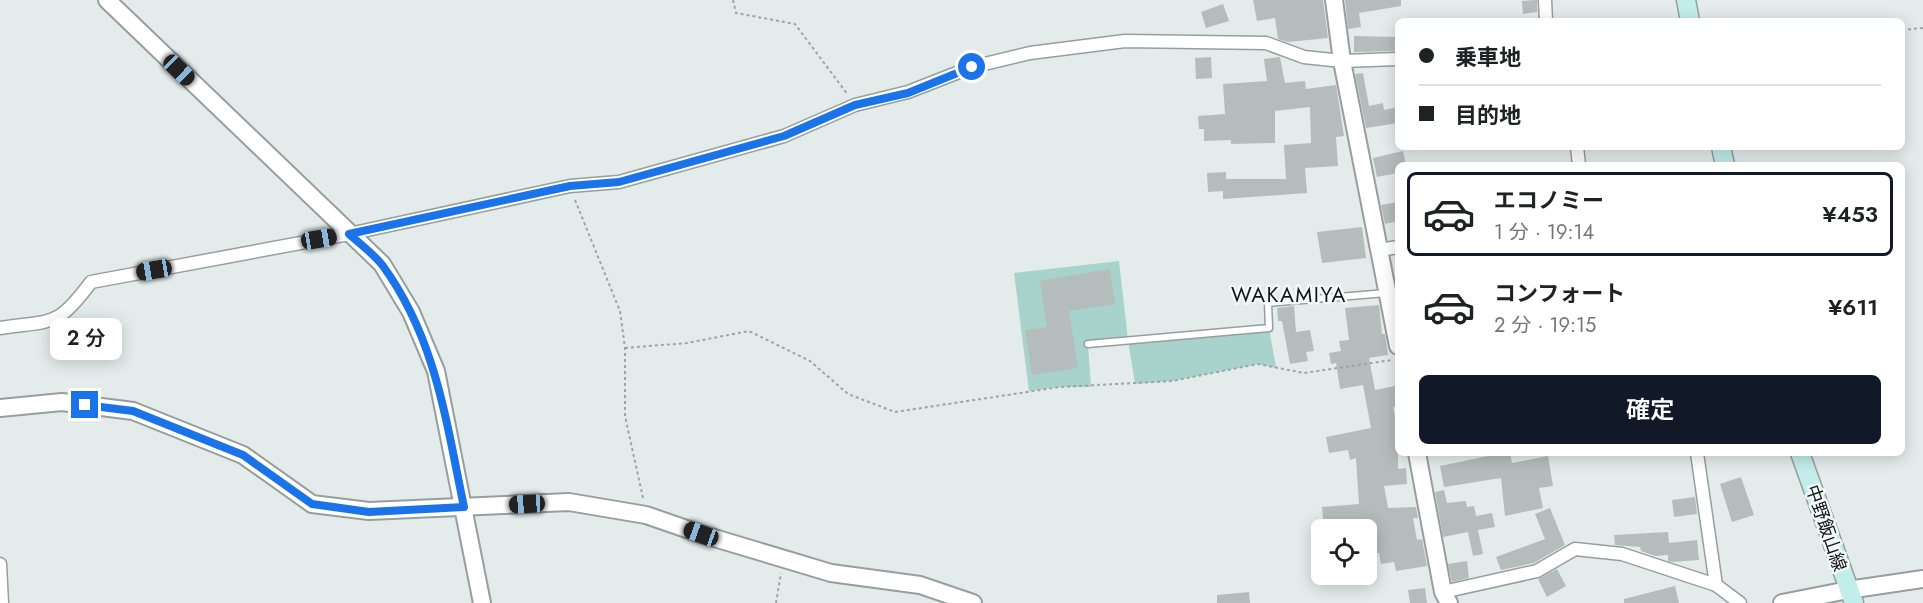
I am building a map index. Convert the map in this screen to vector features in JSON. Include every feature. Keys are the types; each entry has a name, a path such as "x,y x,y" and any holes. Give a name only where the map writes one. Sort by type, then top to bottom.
{"main road":[{"path":"1686,0 1689,18"},
{"name":"中野飯山線","path":"1801,456 1851,596"}],"street":[{"path":"107,0 382,264 411,312 436,371 482,603"},
{"path":"1334,0 1342,61 1395,331"},
{"path":"1545,0 1546,18"},
{"path":"0,328 51,322 71,309 90,282 349,234 570,186 619,182 784,136 855,105 908,93 972,67 1030,53 1125,41 1266,43 1304,57 1342,61 1395,59"},
{"path":"1378,250 1395,247"},
{"path":"0,408 62,402 133,411 243,455 312,504 369,512 569,502 646,515 831,573 920,585 973,603"},
{"path":"1418,456 1446,598 1537,571 1575,549 1622,554 1716,585 1740,603"},
{"path":"1697,456 1716,585"},
{"path":"0,564 2,603"},
{"path":"1782,603 1851,596 1923,579"}],"lane":[{"path":"1088,344 1269,328 1268,303 1387,292"}],"path":[{"path":"733,0 736,13 795,24 855,105"},
{"path":"1905,30 1923,28"},
{"path":"570,186 621,311 625,348 625,416 646,515"},
{"path":"625,348 687,343 749,331 810,361 848,394 895,412 1060,387 1172,381 1258,364 1304,373 1395,360"},
{"path":"776,603 783,559"}],"shaded area":[{"path":"1119,261 1128,340 1269,328 1276,368 1258,364 1172,381 1135,384 1128,341 1088,345 1091,387 1060,387 1029,391 1014,273"}],"building":[{"path":"1253,0 1323,0 1328,38 1288,42 1278,39 1275,18 1257,21"},
{"path":"1345,0 1401,0 1401,6 1359,13 1361,27 1348,29"},
{"path":"1537,0 1537,12 1523,14 1522,1"},
{"path":"1223,4 1229,21 1206,28 1201,12"},
{"path":"1354,36 1395,37 1395,51 1354,52"},
{"path":"1211,57 1212,78 1196,79 1195,58"},
{"path":"1280,57 1285,83 1305,81 1306,89 1336,85 1344,136 1336,137 1338,166 1305,168 1307,193 1223,199 1223,191 1208,192 1207,173 1226,172 1226,179 1286,179 1284,145 1311,143 1310,107 1275,111 1275,143 1231,144 1231,140 1204,141 1204,129 1199,129 1198,116 1225,114 1223,84 1267,81 1264,59"},
{"path":"1363,73 1369,106 1383,103 1384,110 1395,108 1395,123 1366,128 1355,74"},
{"path":"1403,151 1405,162 1395,162 1395,174 1377,177 1373,158"},
{"path":"1395,203 1395,222 1385,224 1381,205"},
{"path":"1362,227 1366,258 1322,263 1317,232"},
{"path":"1110,269 1115,304 1069,311 1078,368 1032,375 1025,330 1047,327 1040,281"},
{"path":"1379,305 1382,334 1385,334 1388,355 1369,358 1375,390 1395,386 1395,407 1393,407 1395,456 1398,456 1398,469 1406,468 1407,484 1384,486 1388,508 1416,507 1418,518 1413,518 1417,540 1422,539 1427,566 1396,571 1394,562 1381,564 1379,553 1377,553 1377,519 1323,519 1322,507 1359,504 1356,458 1350,460 1348,450 1329,453 1326,437 1371,428 1363,385 1340,389 1336,363 1331,364 1329,353 1341,351 1339,341 1349,340 1345,308"},
{"path":"1294,306 1296,332 1310,330 1314,351 1306,352 1308,361 1290,364 1282,321 1278,321 1277,308"},
{"path":"1488,456 1511,456 1512,463 1548,456 1553,486 1539,488 1543,508 1505,516 1501,478 1444,487 1440,466"},
{"path":"1741,477 1754,515 1732,522 1720,484"},
{"path":"1444,490 1447,503 1466,501 1467,507 1474,506 1476,516 1492,513 1495,527 1478,530 1483,554 1473,556 1468,532 1443,537 1435,492"},
{"path":"1695,497 1697,514 1674,517 1672,500"},
{"path":"1550,508 1565,545 1534,563 1501,570 1496,557 1545,539 1535,514"},
{"path":"1668,532 1669,543 1697,540 1699,560 1672,562 1668,561 1668,555 1655,556 1641,551 1640,547 1615,545 1614,535"},
{"path":"1467,561 1469,578 1452,582 1448,564"},
{"path":"1557,569 1566,586 1547,597 1538,579"},
{"path":"1675,586 1679,603 1624,603 1624,599"},
{"path":"1425,588 1427,603 1410,603 1408,590"},
{"path":"1249,592 1250,603 1217,603 1217,595"}],"district":[{"name":"WAKAMIYA","path":"1289,295"}],"route":[{"path":"85,405 133,411 243,455 312,504 369,512 464,507 436,371 411,312 382,264 349,234 570,186 619,182 784,136 855,105 908,93 972,67"}]}
